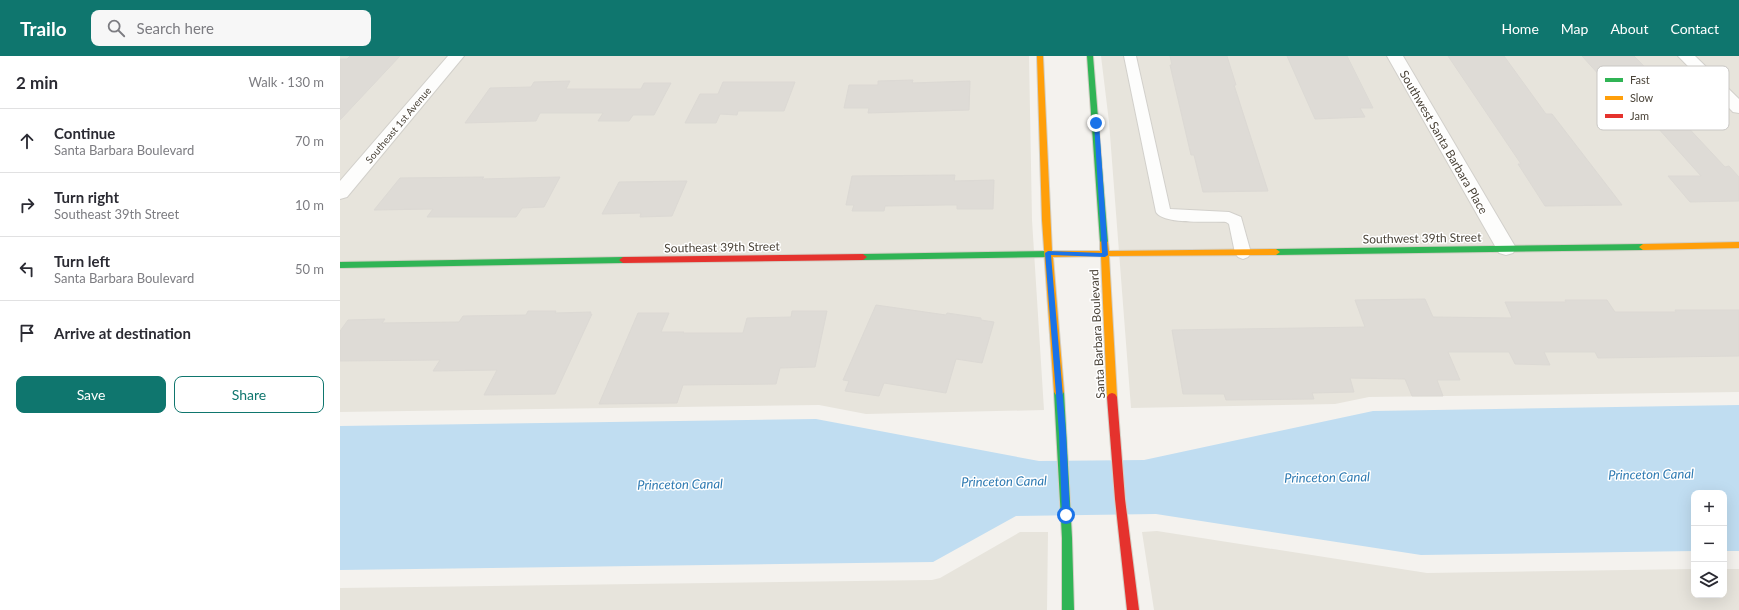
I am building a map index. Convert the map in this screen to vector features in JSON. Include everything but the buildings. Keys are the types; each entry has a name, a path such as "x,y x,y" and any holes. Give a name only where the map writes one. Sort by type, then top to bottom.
{"main road":[{"path":"1040,56 1046,220 1062,433 1068,538 1068,610"},
{"name":"Santa Barbara Boulevard","path":"1090,56 1105,255 1114,432 1123,535 1133,610"},
{"name":"Southwest 39th Street","path":"1105,255 1739,245"},
{"name":"Southeast 39th Street","path":"340,265 1048,253 1105,255"}],"street":[{"name":"Southeast 1st Avenue","path":"340,193 456,56"},
{"name":"Southwest Santa Barbara Place","path":"1395,56 1506,248"},
{"path":"1686,56 1696,66"},
{"path":"1729,98 1739,108"}],"lane":[{"path":"1130,56 1163,212 1169,215 1229,217 1236,221 1243,253"}],"shaded area":[{"path":"340,56 1029,56 1032,220 1044,410 866,414 819,405 340,412"},
{"path":"1101,56 1739,56 1739,392 1369,397 1335,404 1131,408 1109,122"},
{"path":"1157,531 1427,573 1691,569 1691,598 1727,598 1727,569 1739,569 1739,610 1154,610 1142,532"},
{"path":"1020,532 1048,532 1047,610 340,610 340,588 932,580 940,578"}],"water":[{"name":"Princeton Canal","path":"1739,405 1739,551 1727,551 1727,490 1691,490 1691,551 1421,555 1156,514 1016,516 933,562 340,570 340,426 816,419 1039,461 1144,460 1373,411"}],"traffic: fast":[{"path":"1090,56 1104,242"},
{"path":"1276,252 1643,247"},
{"path":"863,257 1050,254"},
{"path":"340,265 623,260"},
{"path":"1059,392 1067,538 1068,610"}],"traffic: slow":[{"path":"1040,56 1046,220 1059,392"},
{"path":"1104,242 1112,397"},
{"path":"1643,247 1739,245"},
{"path":"1050,254 1276,252"}],"traffic: jam":[{"path":"623,260 863,257"},
{"path":"1112,397 1120,499 1133,610"}],"route":[{"path":"1066,515 1062,433 1048,253 1105,255 1096,123"}]}
